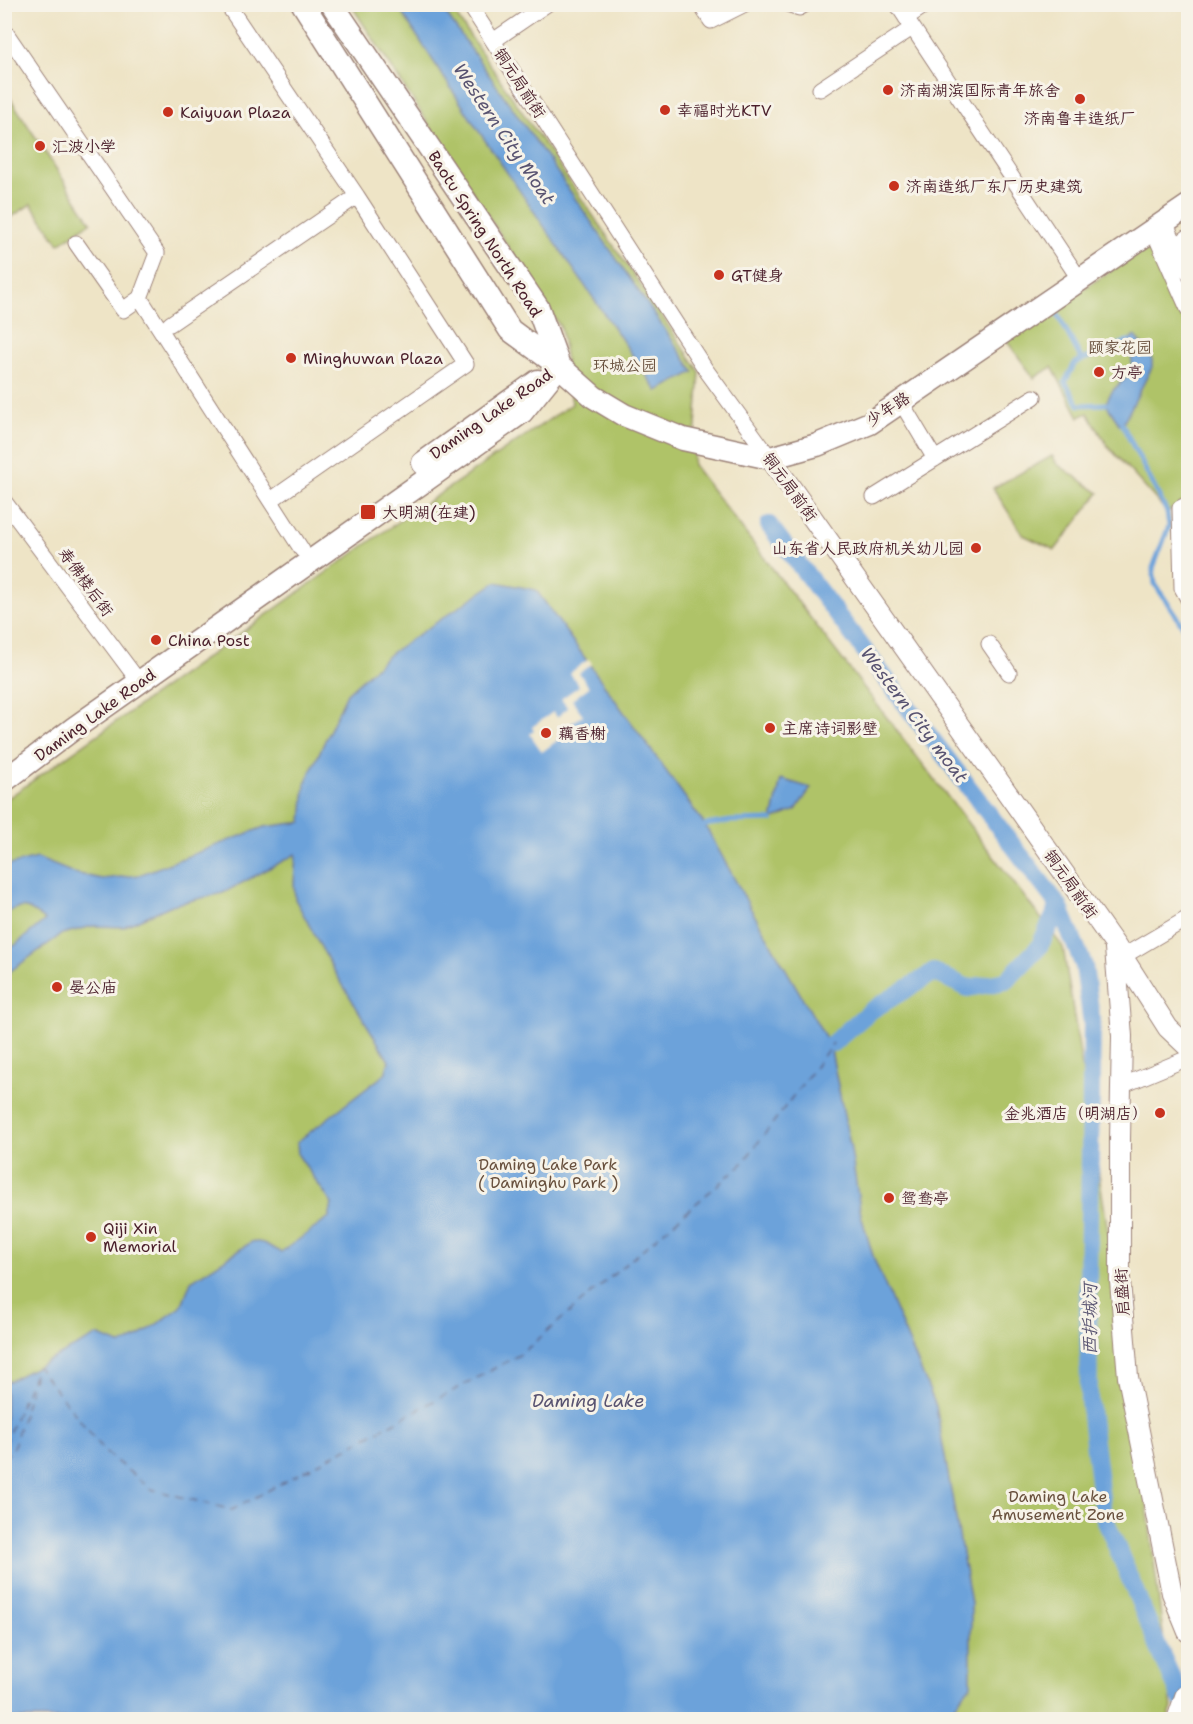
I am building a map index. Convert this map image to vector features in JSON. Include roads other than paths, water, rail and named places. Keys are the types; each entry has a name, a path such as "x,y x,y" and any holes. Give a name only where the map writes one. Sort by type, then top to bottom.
{"highway":[{"path":"1180,1719 1188,1697"}],"main road":[{"name":"Baotu Spring North Road","path":"303,4 510,330 559,366"},
{"name":"Baotu Spring North Road","path":"332,4 537,308 559,366"},
{"name":"少年路","path":"559,366 594,397 624,415 651,427 683,439 770,458 817,445 870,423 1188,206"},
{"name":"Daming Lake Road","path":"4,781 302,550 559,366"},
{"name":"Daming Lake Road","path":"4,761 135,678 522,412 559,366"}],"street":[{"path":"227,4 357,196 466,364 271,500"},
{"name":"铜元局前街","path":"469,4 706,370 1119,951 1168,1028 1188,1047"},
{"path":"493,41 547,4"},
{"path":"700,4 711,21 745,4"},
{"path":"787,4 800,8 806,4"},
{"path":"897,4 1080,280"},
{"path":"820,89 909,23 927,4"},
{"path":"4,30 157,254 140,298 123,310 76,243"},
{"path":"170,324 357,196"},
{"path":"1159,226 1182,241 1188,272"},
{"path":"1159,226 1188,309"},
{"path":"140,298 302,550"},
{"path":"874,497 1034,397"},
{"path":"901,402 935,459"},
{"name":"寿佛楼后街","path":"4,501 135,678"},
{"path":"1188,504 1180,508 1182,588 1188,599"},
{"path":"989,644 1009,673"},
{"path":"1119,951 1188,918"},
{"name":"启盛街","path":"1119,951 1122,1036 1120,1281 1128,1377 1172,1593 1188,1632"},
{"path":"1121,1086 1188,1058"}],"water":[{"name":"Western City Moat","path":"397,5 440,5 694,372 657,391 478,130"},
{"path":"1135,336 1152,358 1152,367 1124,422 1119,424 1106,404 1112,392 1131,370 1132,362 1128,341"},
{"name":"Daming Lake","path":"496,582 536,590 705,825 830,1045 851,1150 861,1215 874,1259 936,1406 971,1603 971,1685 944,1719 5,1719 5,1383 98,1335 121,1345 137,1338 181,1307 191,1281 253,1241 281,1252 329,1218 332,1204 298,1155 297,1142 385,1074 389,1061 333,969 295,899 296,854 223,893 172,905 123,927 93,926 62,934 5,975 5,948 14,946 45,920 35,912 21,907 5,914 5,866 37,858 74,873 102,879 139,875 264,827 302,822 305,784 347,693 391,653"},
{"path":"781,779 811,788 796,810 772,820"}],"waterway":[{"path":"1053,306 1082,360"},
{"path":"1106,404 1079,405 1065,382 1075,363 1128,341"},
{"path":"1122,424 1167,512 1169,526 1153,568 1155,584 1188,634"},
{"name":"西护城河","path":"769,525 1059,906 1084,966 1092,1024 1088,1286 1089,1401 1103,1514 1187,1711"},
{"path":"705,825 731,821 772,820"},
{"path":"833,1043 870,1011 934,972 968,988 1006,981 1039,947 1059,906"}],"place":[{"name":"济南湖滨国际青年旅舍","path":"888,90"},
{"name":"济南鲁丰造纸厂","path":"1080,99"},
{"name":"幸福时光KTV","path":"665,110"},
{"name":"Kaiyuan Plaza","path":"168,112"},
{"name":"汇波小学","path":"40,146"},
{"name":"济南造纸厂东厂历史建筑","path":"894,186"},
{"name":"GT健身","path":"719,275"},
{"name":"Minghuwan Plaza","path":"291,358"},
{"name":"方亭","path":"1099,372"},
{"name":"大明湖(在建)","path":"368,512"},
{"name":"山东省人民政府机关幼儿园","path":"976,548"},
{"name":"China Post","path":"156,640"},
{"name":"主席诗词影壁","path":"770,728"},
{"name":"藕香榭","path":"546,733"},
{"name":"晏公庙","path":"57,987"},
{"name":"金兆酒店（明湖店）","path":"1160,1113"},
{"name":"鸳鸯亭","path":"889,1198"},
{"name":"Qiji Xin Memorial","path":"91,1237"}],"park label":[{"name":"颐家花园","path":"1120,347"},
{"name":"环城公园","path":"625,365"},
{"name":"Daming Lake Park ( Daminghu Park )","path":"548,1173"},
{"name":"Daming Lake Amusement Zone","path":"1058,1505"}],"water label":[{"name":"Western City moat","path":"914,715"}]}
